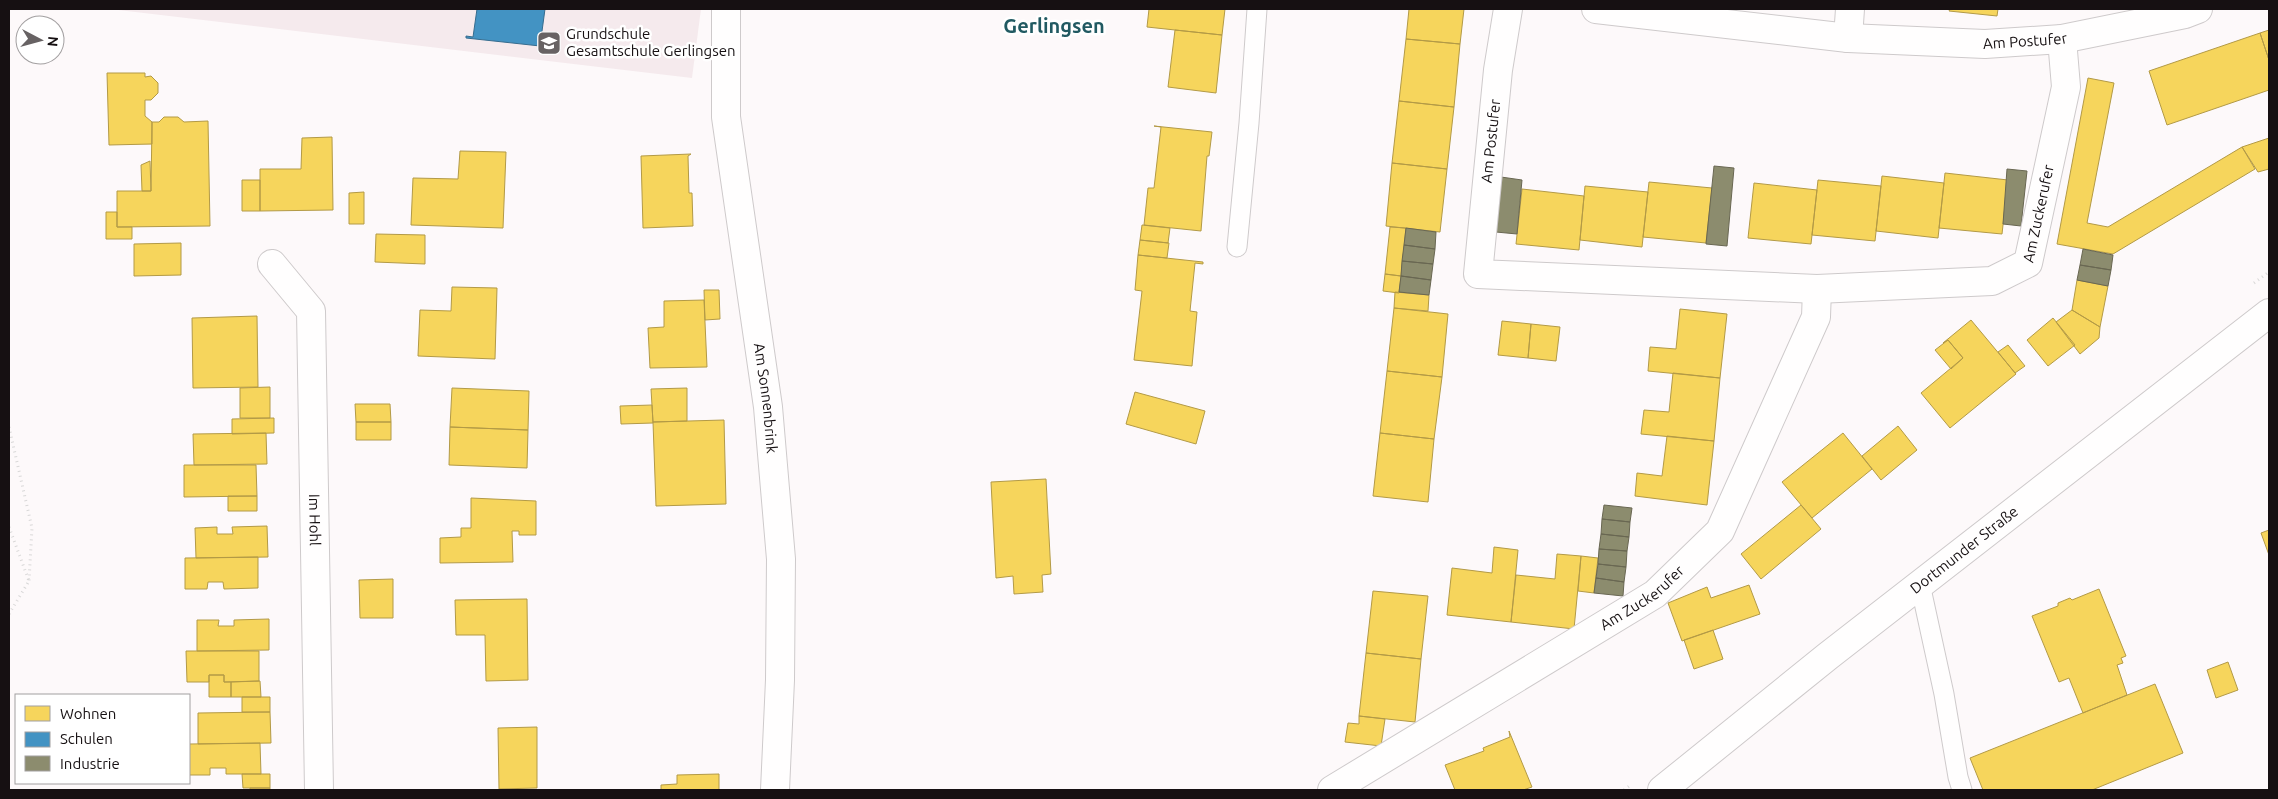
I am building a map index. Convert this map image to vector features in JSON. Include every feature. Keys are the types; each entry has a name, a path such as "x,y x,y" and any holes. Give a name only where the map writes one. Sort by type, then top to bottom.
{"street":[{"name":"Am Sonnenbrink","path":"726,9 726,117 768,408 781,559 780,680 775,790"},
{"name":"Am Postufer","path":"1478,274 1498,70 1508,9"},
{"name":"Am Postufer","path":"1596,9 1848,38 1985,44 2062,39 2185,14 2198,9"},
{"path":"1848,38 1850,9"},
{"name":"Am Zuckerufer","path":"1478,274 1817,289 1992,281 2028,263 2066,87 2062,39"},
{"name":"Im Hohl","path":"272,264 311,311 319,790"},
{"name":"Am Zuckerufer","path":"1332,790 1655,594 1720,531 1816,317 1817,289"},
{"name":"Dortmunder Straße","path":"1662,790 1920,584 2269,313"}],"lane":[{"path":"1237,247 1257,9"},
{"path":"1920,584 1944,694 1962,790"}],"path":[{"path":"9,427 32,528 28,581 9,614"},
{"path":"9,527 28,581"}],"shaded area":[{"name":"Grundschule Gesamtschule Gerlingsen","path":"110,9 701,9 692,78"}],"building: Wohnen":[{"path":"1149,9 1225,9 1222,35 1147,27"},
{"path":"1409,9 1464,9 1460,44 1406,39"},
{"path":"1950,9 1998,9 1997,16 1949,11"},
{"path":"1175,30 1222,35 1216,93 1168,87"},
{"path":"2269,30 2269,60 2260,33"},
{"path":"2260,33 2269,60 2269,90 2167,125 2149,71"},
{"path":"1406,39 1460,44 1454,107 1399,101"},
{"path":"107,73 145,73 145,77 151,76 158,83 158,93 151,100 145,100 145,116 152,122 152,144 109,145"},
{"path":"2088,78 2114,83 2087,223 2108,227 2242,147 2255,169 2113,254 2057,244"},
{"path":"1399,101 1454,107 1447,169 1392,163"},
{"path":"164,117 178,117 184,122 208,121 210,226 117,227 117,191 151,191 152,122 159,122"},
{"path":"1154,126 1212,132 1209,156 1207,156 1201,231 1144,225 1148,188 1154,188 1161,127"},
{"path":"332,137 333,210 260,211 260,169 301,169 302,138"},
{"path":"2269,138 2269,169 2258,172 2242,147"},
{"path":"460,151 506,152 503,228 411,225 413,178 458,179"},
{"path":"691,154 688,156 689,193 692,193 693,226 643,228 641,156"},
{"path":"150,161 151,191 142,191 141,165"},
{"path":"1392,163 1447,169 1440,232 1386,226"},
{"path":"1945,173 2008,180 2002,234 1939,228"},
{"path":"1882,176 1944,183 1938,238 1876,231"},
{"path":"242,180 260,180 260,211 242,211"},
{"path":"1818,180 1881,186 1875,241 1812,235"},
{"path":"1649,182 1712,188 1706,243 1643,237"},
{"path":"1754,183 1817,190 1811,244 1748,238"},
{"path":"1585,186 1648,192 1642,247 1580,240"},
{"path":"1522,189 1584,196 1579,250 1516,244"},
{"path":"364,192 364,224 349,224 349,193"},
{"path":"106,212 117,212 117,227 132,227 132,239 106,239"},
{"path":"1142,225 1170,228 1168,243 1140,240"},
{"path":"1390,227 1406,228 1401,276 1385,274"},
{"path":"376,234 425,235 425,264 375,262"},
{"path":"1140,240 1169,243 1167,258 1138,255"},
{"path":"181,243 181,275 134,276 134,244"},
{"path":"1138,255 1203,262 1203,264 1195,263 1190,311 1197,312 1192,366 1134,360 1142,291 1135,290"},
{"path":"1385,274 1401,276 1399,293 1383,291"},
{"path":"2077,280 2108,286 2100,327 2072,310"},
{"path":"452,287 497,288 495,359 418,356 420,310 451,311"},
{"path":"704,290 719,290 720,319 705,320"},
{"path":"1395,292 1429,295 1428,311 1394,308"},
{"path":"704,300 707,367 650,368 648,328 664,327 664,301"},
{"path":"1394,308 1448,314 1442,377 1387,371"},
{"path":"1680,309 1727,314 1720,378 1648,371 1650,347 1676,349"},
{"path":"2072,310 2100,327 2099,338 2080,354 2056,322"},
{"path":"257,316 258,387 193,388 192,318"},
{"path":"2053,318 2075,345 2048,366 2027,340"},
{"path":"1971,320 2016,374 1950,428 1921,393 1963,358 1948,340 1943,343"},
{"path":"1502,321 1531,324 1528,358 1498,355"},
{"path":"1531,324 1560,327 1556,361 1528,358"},
{"path":"1948,340 1963,358 1951,369 1935,350"},
{"path":"2008,345 2025,366 2015,373 1998,352"},
{"path":"1387,371 1442,377 1434,439 1380,433"},
{"path":"1673,373 1720,378 1714,441 1641,434 1644,410 1669,412"},
{"path":"270,387 270,418 240,418 240,388"},
{"path":"452,388 529,391 528,430 450,427"},
{"path":"687,388 687,421 653,422 651,389"},
{"path":"1135,392 1205,411 1196,444 1126,424"},
{"path":"355,404 390,404 391,422 356,422"},
{"path":"652,405 653,423 621,424 620,406"},
{"path":"274,418 274,433 232,434 232,419"},
{"path":"724,420 726,504 656,506 653,422"},
{"path":"356,422 391,422 391,440 356,440"},
{"path":"1898,426 1917,450 1881,480 1862,456"},
{"path":"450,427 528,430 527,468 449,465"},
{"path":"266,433 267,464 194,465 193,434"},
{"path":"1380,433 1434,439 1428,502 1373,496"},
{"path":"1843,433 1872,469 1812,518 1782,482"},
{"path":"1667,436 1714,441 1707,505 1635,496 1637,473 1662,476"},
{"path":"184,465 256,465 257,496 184,497"},
{"path":"1046,479 1051,574 1042,575 1043,592 1014,594 1013,576 996,578 991,482"},
{"path":"228,496 257,496 257,511 228,511"},
{"path":"471,498 536,501 536,535 519,535 519,531 512,531 513,562 440,563 440,538 461,537 461,528 471,528"},
{"path":"1801,505 1821,529 1761,579 1741,554"},
{"path":"267,526 268,557 196,558 195,528 217,527 217,534 233,534 232,527"},
{"path":"2269,530 2269,555 2261,533"},
{"path":"1494,547 1518,550 1511,622 1447,615 1452,568 1492,573"},
{"path":"1557,554 1581,556 1574,629 1511,622 1516,575 1555,579"},
{"path":"1581,556 1598,558 1594,593 1578,591"},
{"path":"258,557 258,588 224,589 223,582 208,582 207,589 185,589 185,558"},
{"path":"393,579 393,618 360,618 359,580"},
{"path":"1749,585 1760,614 1682,641 1668,603 1707,587 1711,598"},
{"path":"2099,589 2126,656 2121,658 2123,663 2117,665 2127,695 2083,713 2069,678 2059,682 2032,616 2058,606 2058,603 2070,598 2072,600"},
{"path":"1373,591 1428,596 1421,659 1366,653"},
{"path":"527,599 528,680 486,681 485,635 456,635 455,600"},
{"path":"269,619 269,650 197,651 197,620 219,620 218,626 234,626 234,620"},
{"path":"1713,630 1723,659 1694,669 1684,640"},
{"path":"186,651 259,651 259,681 224,682 224,675 209,675 209,682 187,682"},
{"path":"1366,653 1421,659 1415,722 1359,716"},
{"path":"2228,662 2238,690 2216,698 2207,670"},
{"path":"209,675 224,675 224,682 231,682 231,697 209,697"},
{"path":"260,681 261,697 231,697 231,682"},
{"path":"2155,684 2183,753 2092,790 1983,790 1970,758"},
{"path":"242,697 270,697 270,712 242,712"},
{"path":"270,712 271,743 198,744 198,713"},
{"path":"1359,716 1385,719 1381,746 1345,742 1348,723 1359,724"},
{"path":"537,727 537,788 499,789 498,728"},
{"path":"1509,731 1532,787 1523,790 1455,790 1445,765 1484,751 1483,748 1510,737"},
{"path":"260,743 261,774 226,774 226,768 210,768 210,775 190,775 190,744"},
{"path":"242,774 270,774 270,788 243,788"},
{"path":"719,774 719,790 661,790 661,785 677,784 677,775"},
{"path":"250,788 270,788 270,790 250,790"}],"building: Schulen":[{"path":"477,9 545,9 540,46 466,38 466,36 473,37"}],"building: Industrie":[{"path":"1714,166 1734,168 1727,246 1706,244"},
{"path":"2007,169 2027,171 2021,226 2003,224"},
{"path":"1501,177 1522,180 1517,234 1496,232"},
{"path":"1406,228 1436,232 1435,249 1404,245"},
{"path":"1404,245 1435,249 1433,264 1402,261"},
{"path":"2083,249 2113,255 2111,270 2080,265"},
{"path":"1402,261 1433,264 1431,280 1401,276"},
{"path":"2080,265 2111,270 2108,286 2077,280"},
{"path":"1401,276 1431,280 1429,295 1399,292"},
{"path":"1604,505 1632,508 1630,522 1602,519"},
{"path":"1602,519 1630,522 1629,537 1601,534"},
{"path":"1601,534 1629,537 1627,551 1599,549"},
{"path":"1599,549 1627,551 1626,567 1598,564"},
{"path":"1598,564 1626,567 1624,582 1596,578"},
{"path":"1596,578 1624,582 1623,596 1594,593"}],"place":[{"name":"Grundschule Gesamtschule Gerlingsen","path":"549,43"}],"district":[{"name":"Gerlingsen","path":"1054,26"}]}
